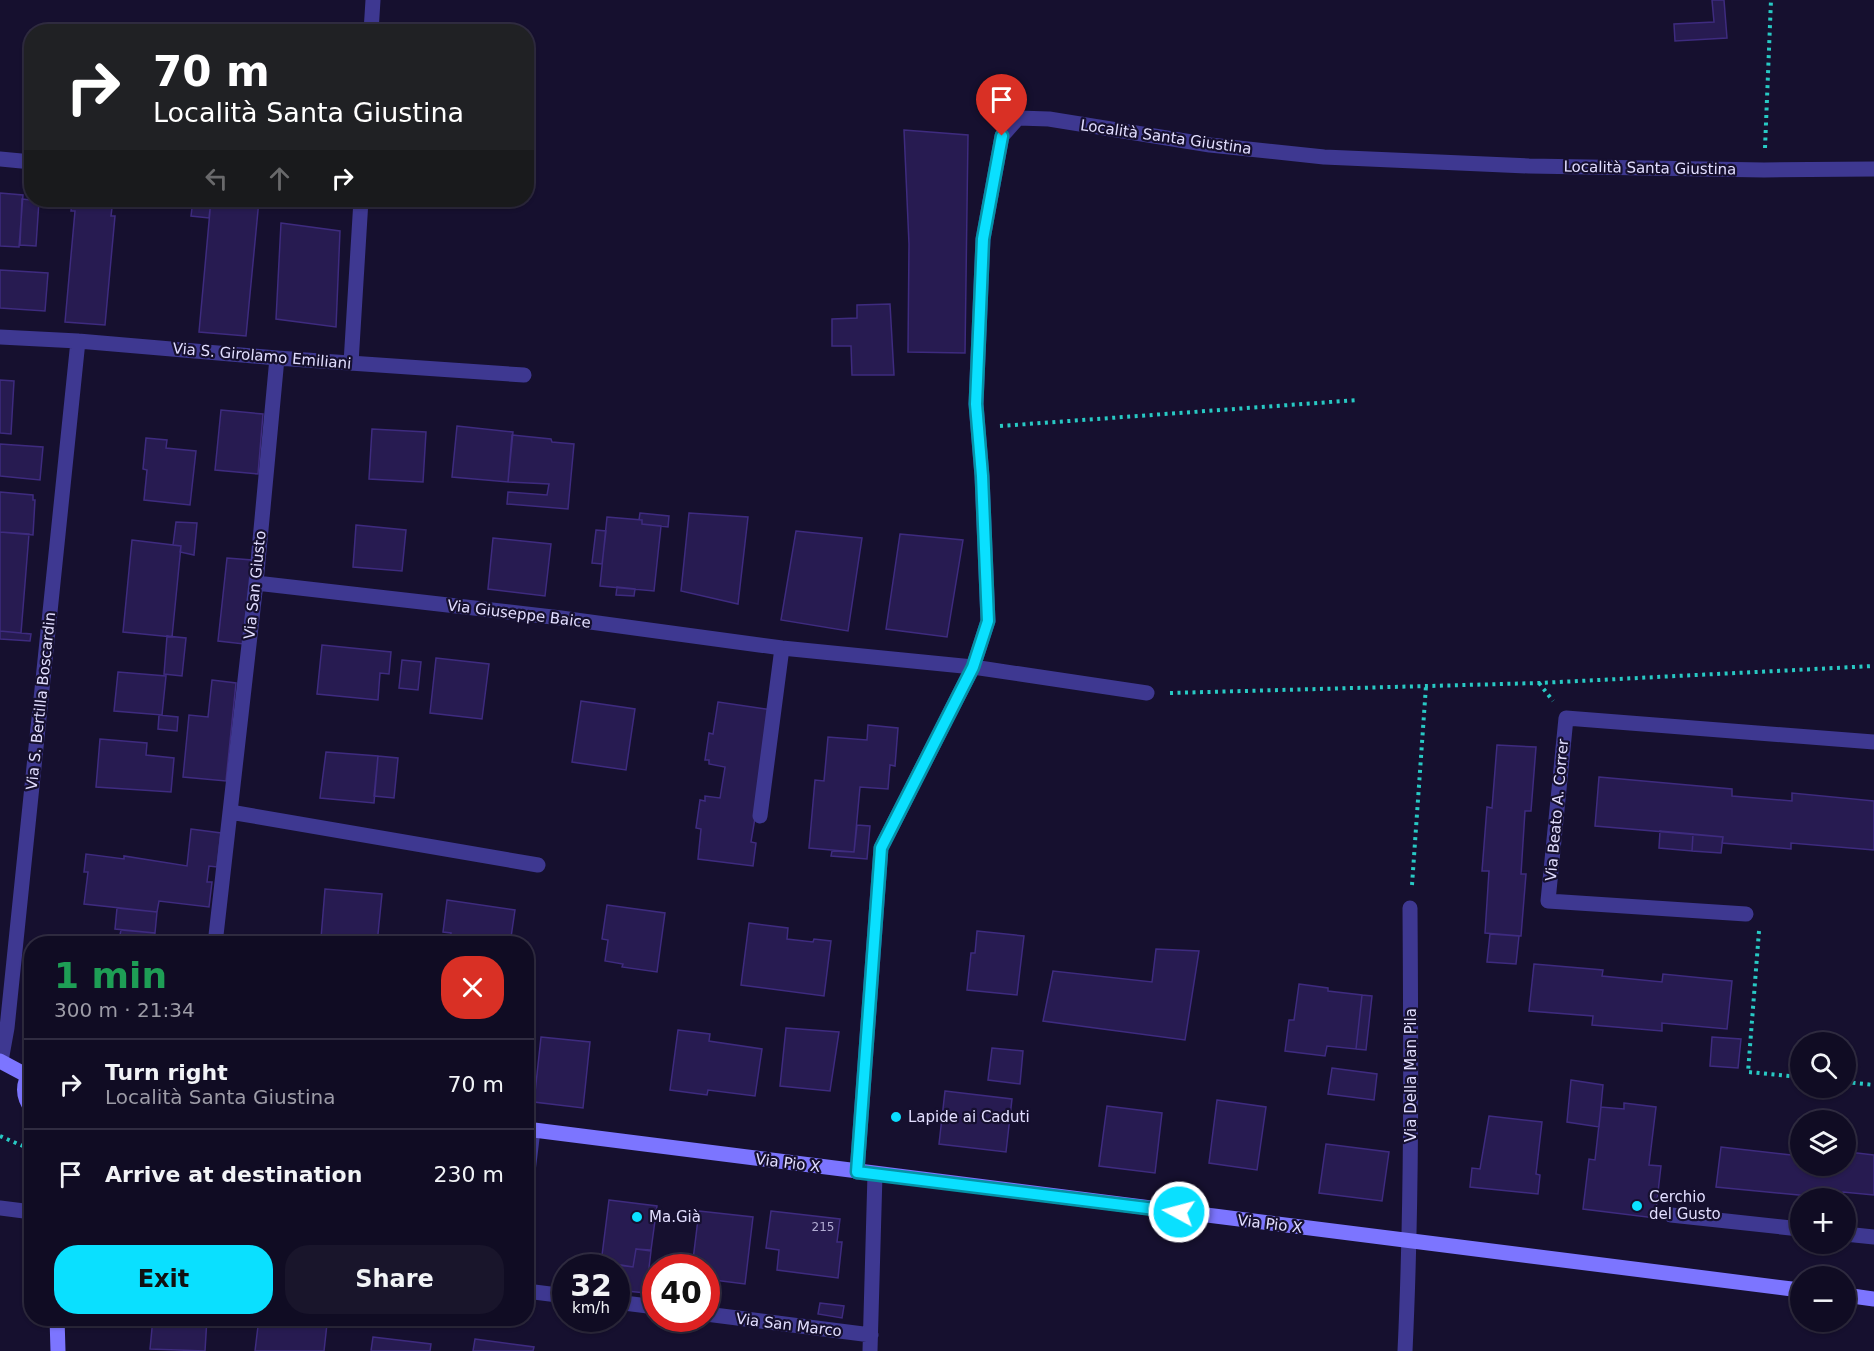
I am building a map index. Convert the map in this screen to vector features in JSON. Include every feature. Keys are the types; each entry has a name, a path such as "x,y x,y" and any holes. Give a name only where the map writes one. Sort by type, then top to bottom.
{"street":[{"path":"372,24 373,0"},
{"name":"Località Santa Giustina","path":"857,1172 881,848 973,667 988,621 976,404 983,239 1002,136 1018,118 1049,119 1210,146 1324,157 1529,166 1764,170 1874,169"},
{"path":"0,159 24,161"},
{"path":"351,363 361,207"},
{"name":"Via S. Girolamo Emiliani","path":"0,337 524,375"},
{"name":"Via S. Bertilla Boscardin","path":"1,1061 7,1028 78,341"},
{"name":"Via San Giusto","path":"216,936 256,583 277,358"},
{"name":"Via Giuseppe Baice","path":"256,583 561,618 782,648 973,667"},
{"path":"760,816 782,648"},
{"path":"973,667 1147,693"},
{"name":"Via Beato A. Correr","path":"1746,914 1548,901 1566,718 1874,742"},
{"path":"230,812 538,865"},
{"name":"Via Della Man Pila","path":"1405,1351 1410,1241 1410,908"},
{"path":"1,1061 24,1071"},
{"name":"Via Pio X","path":"534,1130 1790,1289"},
{"path":"870,1351 875,1174"},
{"path":"0,1208 24,1211"},
{"path":"1671,1215 1790,1228"},
{"path":"1856,1235 1874,1237"},
{"path":"534,1292 552,1294"},
{"path":"1856,1297 1874,1299"},
{"name":"Via San Marco","path":"720,1316 871,1335"},
{"path":"57,1326 58,1351"}],"path":[{"path":"1764,170 1771,0"},
{"path":"978,427 1358,400"},
{"path":"1147,693 1426,686 1718,675 1874,666"},
{"path":"1410,908 1426,686"},
{"path":"1746,914 1760,918 1748,1072 1790,1076"},
{"path":"1856,1083 1874,1085"},
{"path":"0,1136 24,1146"}],"building":[{"path":"1712,0 1724,0 1727,38 1675,41 1674,24 1714,22"},
{"path":"904,130 968,135 965,353 908,352 909,244"},
{"path":"0,193 23,195 19,247 0,246"},
{"path":"22,199 24,199 24,207 39,207 36,246 20,245"},
{"path":"71,207 112,207 111,216 115,216 105,325 65,322 75,211 71,211"},
{"path":"192,207 210,207 209,218 191,216"},
{"path":"210,207 258,207 246,336 199,332"},
{"path":"281,223 340,231 336,327 276,319"},
{"path":"0,270 48,273 45,311 0,308"},
{"path":"890,304 894,375 852,375 851,346 832,346 832,319 857,318 857,305"},
{"path":"0,380 14,381 11,434 0,433"},
{"path":"221,410 263,414 258,474 215,470"},
{"path":"457,426 513,432 508,482 452,477"},
{"path":"372,429 426,432 423,482 369,479"},
{"path":"512,435 574,444 568,509 507,504 508,492 547,495 549,484 508,482"},
{"path":"146,438 167,440 166,448 196,451 190,505 144,500 147,470 143,469"},
{"path":"0,444 43,447 40,480 0,476"},
{"path":"0,492 33,495 33,500 35,500 33,535 0,532"},
{"path":"640,513 669,516 668,527 642,524 642,520 639,520"},
{"path":"689,513 748,517 738,604 681,591"},
{"path":"607,517 642,520 642,524 661,526 654,591 600,586"},
{"path":"176,522 197,523 194,555 180,552 181,546 173,545"},
{"path":"356,525 406,530 402,571 353,567"},
{"path":"596,530 606,531 602,564 592,563"},
{"path":"796,531 862,538 848,631 781,620"},
{"path":"0,532 29,534 21,633 0,631"},
{"path":"900,534 963,540 947,637 886,629"},
{"path":"493,538 551,544 545,596 488,589"},
{"path":"132,540 181,546 172,637 123,632"},
{"path":"227,558 252,560 244,644 218,641"},
{"path":"617,587 635,589 634,596 616,595"},
{"path":"0,631 31,634 30,641 0,639"},
{"path":"167,636 186,638 182,676 164,674"},
{"path":"322,645 391,652 389,674 380,673 378,700 317,694"},
{"path":"436,658 489,664 482,719 430,713"},
{"path":"402,660 421,662 418,690 399,688"},
{"path":"118,672 166,676 162,715 114,711"},
{"path":"212,680 236,683 226,781 183,777 189,715 208,717"},
{"path":"581,701 635,709 626,770 572,762"},
{"path":"718,702 773,710 751,842 756,843 753,866 698,859 701,829 696,828 700,800 705,801 705,796 720,798 725,767 709,764 709,760 705,760 709,733 713,734"},
{"path":"159,715 178,717 177,731 158,729"},
{"path":"868,725 898,728 895,766 890,765 888,789 860,787 854,852 809,848 815,780 824,781 828,737 867,740"},
{"path":"100,739 147,743 146,755 174,758 171,792 96,787"},
{"path":"1497,745 1536,747 1531,811 1525,811 1521,874 1526,874 1521,936 1485,933 1489,871 1482,871 1487,807 1492,808"},
{"path":"326,752 378,756 374,803 320,798"},
{"path":"378,756 398,758 394,798 374,796"},
{"path":"1599,777 1732,789 1732,796 1792,801 1792,793 1874,801 1874,850 1791,843 1791,849 1722,843 1723,837 1595,826"},
{"path":"857,825 870,826 867,859 831,856 832,851 854,852"},
{"path":"191,829 221,833 217,867 209,866 207,882 212,882 209,907 159,901 157,912 84,904 88,872 84,872 86,854 124,859 124,856 187,866"},
{"path":"1660,831 1693,834 1692,851 1659,848"},
{"path":"1693,834 1723,837 1721,853 1692,851"},
{"path":"325,889 382,894 378,936 321,936"},
{"path":"447,900 515,910 511,936 451,936 451,933 443,932"},
{"path":"607,905 665,913 657,972 622,967 623,964 605,961 608,940 602,939"},
{"path":"117,908 157,912 155,933 115,929"},
{"path":"749,923 788,928 787,939 813,942 814,939 831,941 824,996 741,985"},
{"path":"121,930 155,933 155,936 120,936"},
{"path":"977,931 1024,936 1017,995 967,990 971,953 975,953"},
{"path":"1490,934 1519,936 1516,964 1487,962"},
{"path":"1156,949 1199,951 1185,1040 1043,1021 1053,971 1152,982"},
{"path":"1534,964 1603,970 1602,976 1662,982 1663,974 1732,981 1727,1029 1662,1023 1662,1031 1592,1025 1593,1016 1529,1011"},
{"path":"1299,984 1328,988 1328,991 1362,995 1356,1049 1327,1046 1325,1056 1285,1051 1289,1020 1294,1020"},
{"path":"1362,995 1372,996 1366,1050 1356,1049"},
{"path":"786,1028 839,1032 830,1091 780,1086"},
{"path":"678,1030 710,1034 709,1041 762,1049 755,1096 708,1090 707,1095 670,1090"},
{"path":"541,1037 590,1042 583,1108 534,1102"},
{"path":"1712,1037 1741,1039 1738,1068 1710,1066"},
{"path":"992,1048 1023,1051 1020,1084 988,1080"},
{"path":"1332,1068 1377,1074 1374,1100 1328,1094"},
{"path":"1571,1080 1603,1085 1599,1127 1567,1122"},
{"path":"945,1091 1012,1099 1006,1152 939,1144"},
{"path":"1217,1100 1266,1107 1257,1170 1209,1163"},
{"path":"1624,1103 1656,1107 1649,1165 1661,1166 1655,1218 1583,1209 1589,1159 1595,1160 1601,1107 1624,1109"},
{"path":"1107,1106 1162,1113 1155,1173 1099,1166"},
{"path":"1489,1116 1542,1122 1536,1174 1540,1175 1538,1194 1470,1187 1472,1168 1480,1169"},
{"path":"1326,1144 1389,1152 1382,1201 1319,1193"},
{"path":"1721,1147 1790,1155 1790,1176 1856,1176 1856,1153 1874,1155 1874,1195 1856,1193 1856,1188 1790,1188 1790,1194 1716,1187"},
{"path":"609,1200 657,1206 651,1250 636,1249 633,1267 630,1267 630,1254 602,1254"},
{"path":"699,1211 753,1217 745,1284 720,1281 720,1254 694,1254"},
{"path":"771,1211 840,1219 837,1242 842,1242 838,1278 777,1270 779,1250 766,1248"},
{"path":"636,1249 651,1251 651,1254 642,1254 642,1293 630,1291 630,1266 633,1267"},
{"path":"820,1303 844,1306 842,1318 818,1314"},
{"path":"152,1326 207,1326 205,1351 150,1349"},
{"path":"258,1326 327,1326 324,1351 255,1351"},
{"path":"373,1337 431,1344 430,1351 371,1351"},
{"path":"475,1339 534,1347 533,1351 473,1351"}],"place":[{"name":"Lapide ai Caduti","path":"896,1117"},
{"name":"Cerchio del Gusto","path":"1637,1206"},
{"name":"Ma.Già","path":"637,1217"}],"route":[{"path":"1002,136 983,239 976,404 982,476 988,621 973,667 881,848 857,1172 1179,1212"}]}
